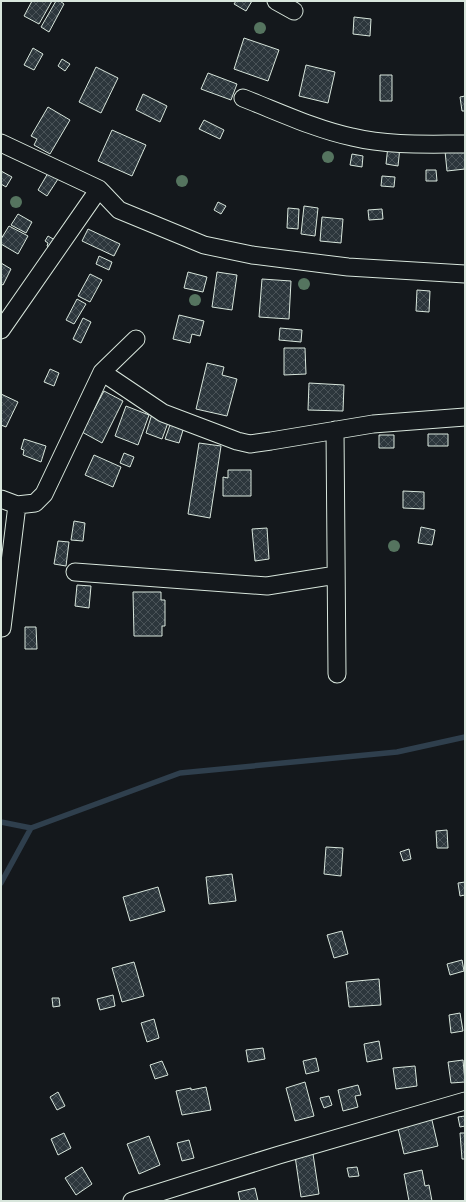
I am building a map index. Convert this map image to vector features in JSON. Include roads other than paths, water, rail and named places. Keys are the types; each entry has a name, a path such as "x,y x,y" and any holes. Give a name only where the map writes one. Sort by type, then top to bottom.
{"street":[{"path":"276,1 294,11"},
{"path":"243,98 309,124 353,138 393,143 465,144"},
{"path":"1,143 99,189 119,210 204,245 252,255 348,267 465,274"},
{"path":"1,330 99,189"},
{"path":"1,499 17,505 35,503 44,494 102,372 136,338"},
{"path":"102,372 163,413 237,441 250,444 373,424 465,417"},
{"path":"335,430 337,674"},
{"path":"2,628 17,505"},
{"path":"75,572 267,586 336,575"},
{"path":"132,1201 278,1155 465,1101"}],"waterway":[{"path":"1,883 31,828 180,773 397,752 465,737"},
{"path":"1,822 31,828"}]}
